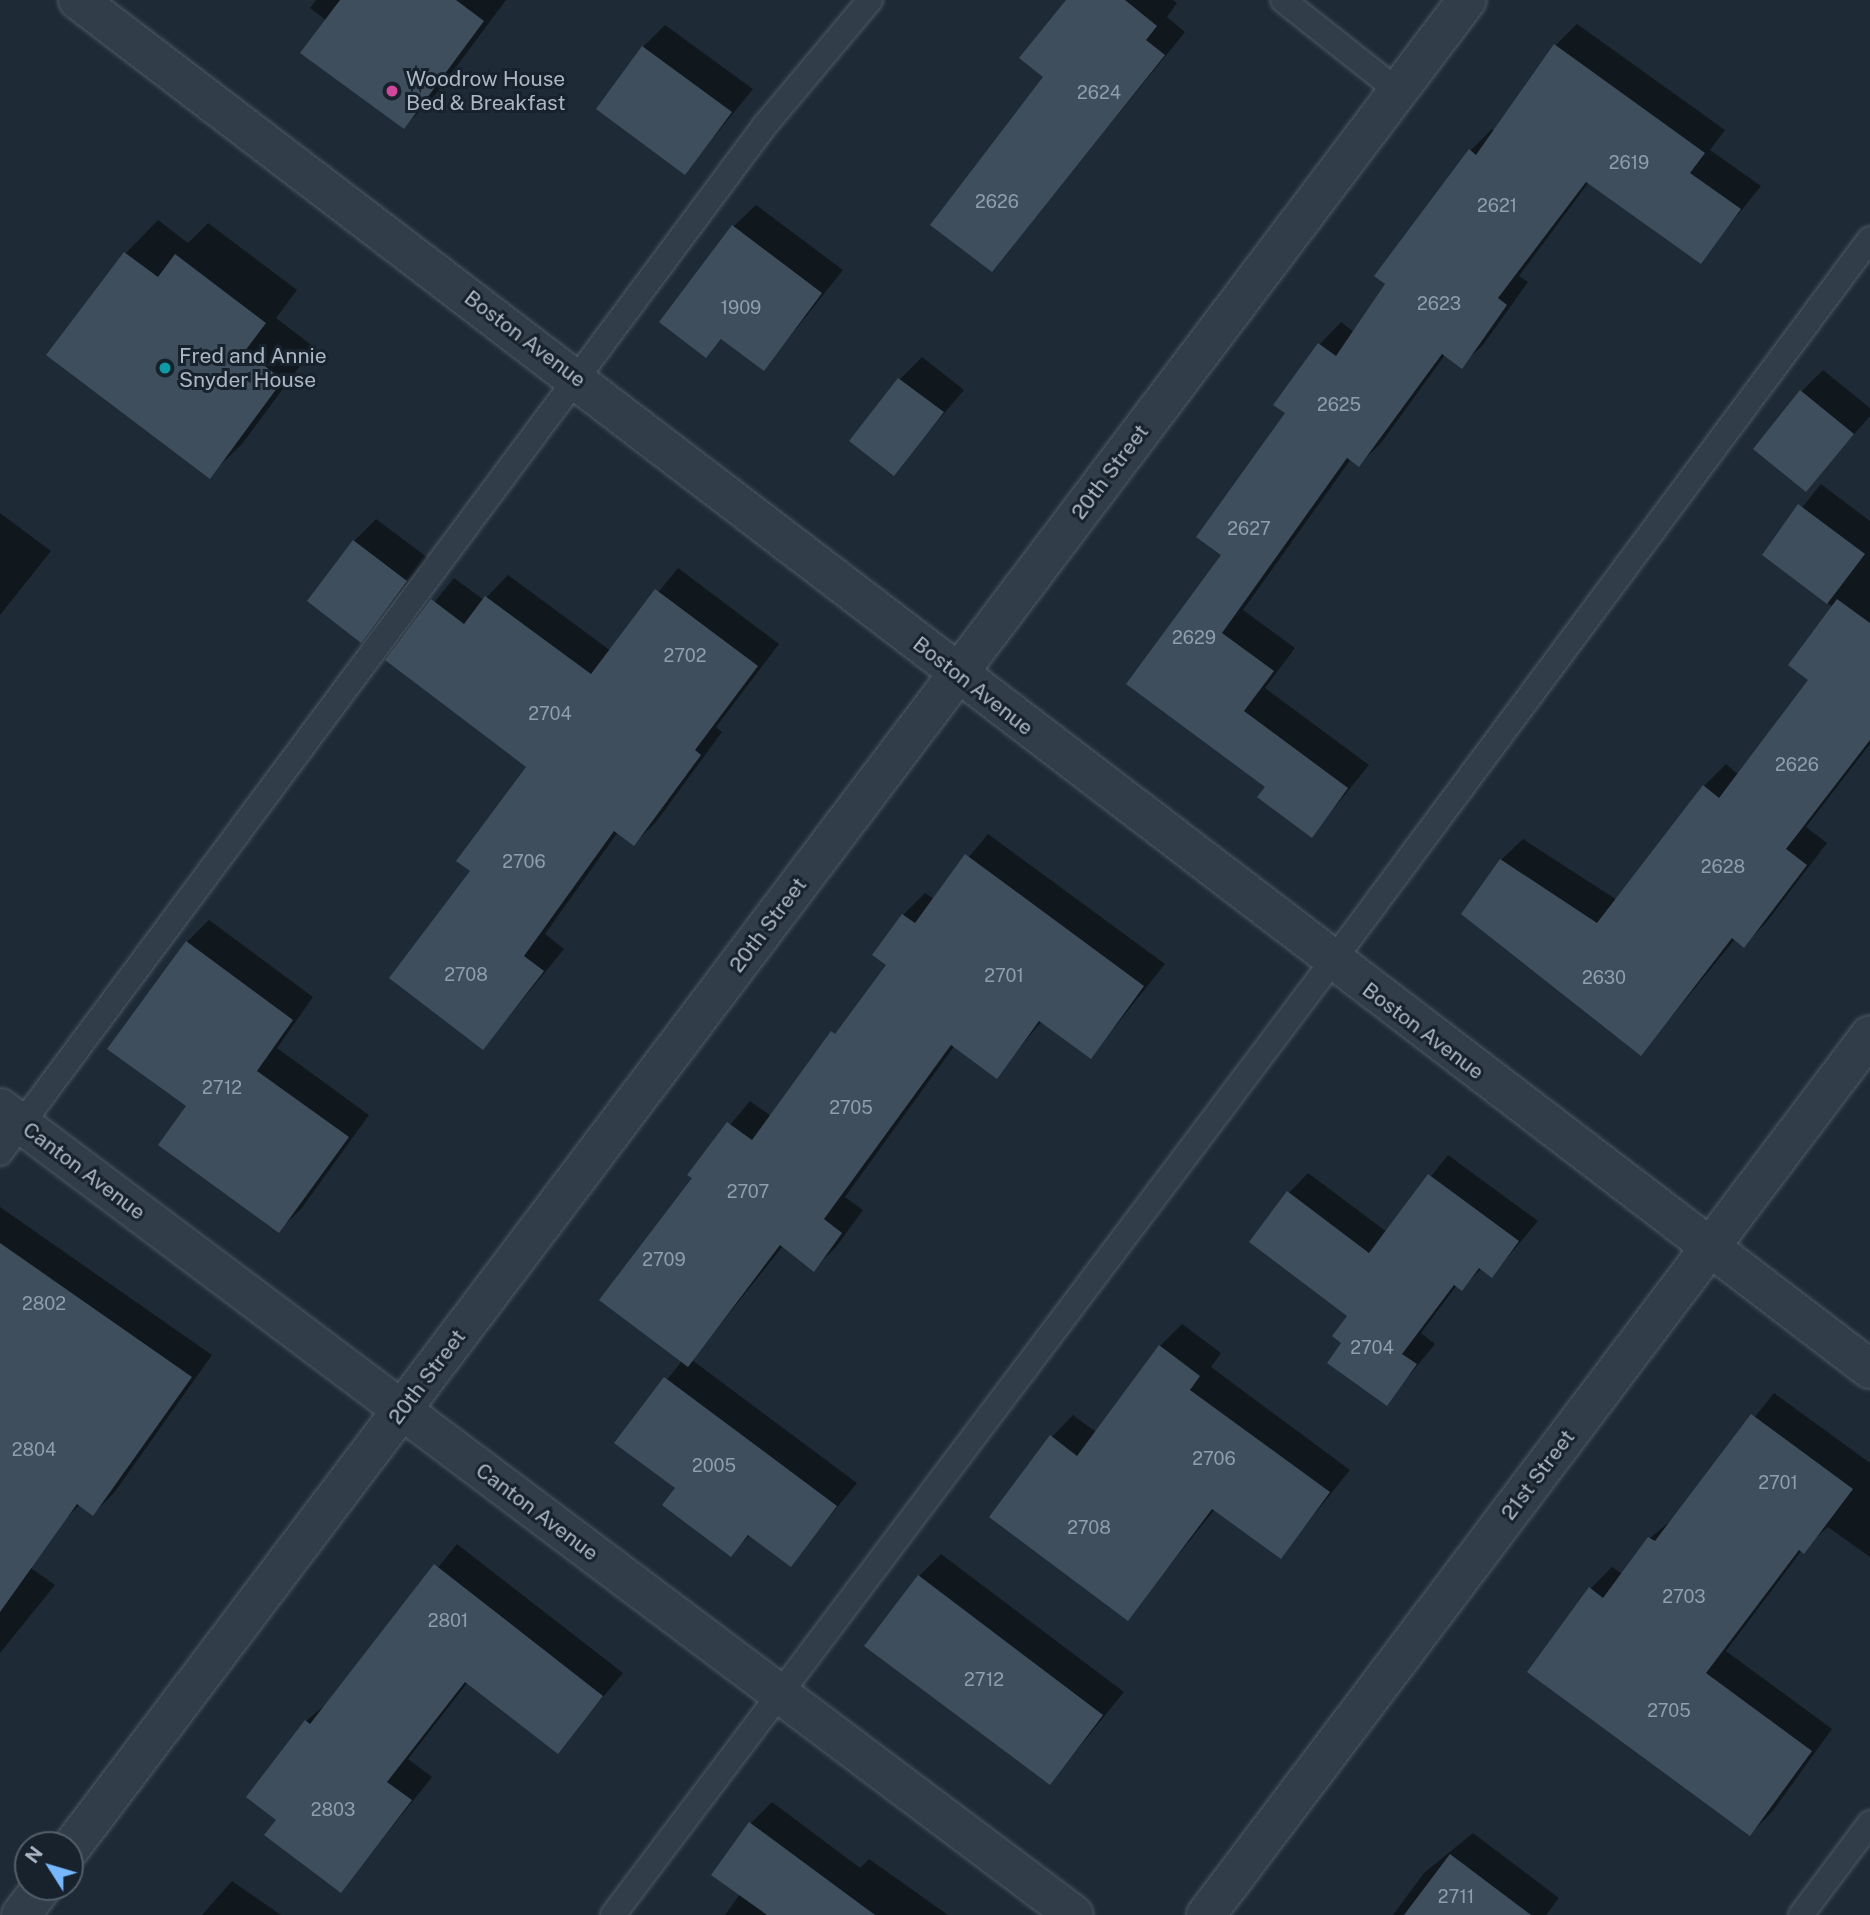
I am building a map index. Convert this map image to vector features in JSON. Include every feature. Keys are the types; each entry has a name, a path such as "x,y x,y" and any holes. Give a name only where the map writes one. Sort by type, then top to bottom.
{"street":[{"name":"Boston Avenue","path":"78,0 575,377 957,675 1332,962 1870,1369"},
{"name":"20th Street","path":"84,1831 1467,0"},
{"name":"21st Street","path":"1206,1915 1870,1035"},
{"name":"Canton Avenue","path":"7,1128 402,1410 1074,1915"},
{"path":"20,1915 31,1901"}],"lane":[{"path":"7,1128 766,124 870,0"},
{"path":"1283,0 1309,8 1398,91"},
{"path":"612,1915 1332,962 1870,239"},
{"path":"1801,1915 1870,1823"}],"building":[{"name":"Woodrow House Bed & Breakfast","path":"340,0 456,0 484,21 404,129 300,53"},
{"path":"1066,0 1125,0 1157,26 1146,40 1165,55 992,272 930,225 1043,77 1019,58"},
{"path":"1554,44 1705,153 1690,173 1741,209 1701,264 1586,182 1498,298 1507,305 1462,369 1442,354 1359,467 1347,458 1222,633 1274,671 1244,711 1348,788 1312,838 1257,797 1265,787 1126,684 1221,555 1196,537 1285,413 1273,405 1318,343 1336,356 1385,284 1374,276 1469,149 1476,155"},
{"path":"642,46 732,112 685,175 596,109"},
{"path":"732,225 822,293 764,371 721,339 706,358 659,322"},
{"name":"Fred and Annie Snyder House","path":"124,252 158,277 175,254 266,323 245,351 283,380 210,479 46,355"},
{"path":"898,378 944,412 894,476 849,441"},
{"path":"1800,390 1854,434 1806,492 1753,449"},
{"path":"1798,504 1865,554 1827,604 1762,555"},
{"path":"353,540 407,581 361,643 307,601"},
{"path":"655,589 758,666 695,750 701,755 634,846 614,831 524,956 544,971 483,1050 389,978 470,871 456,861 526,767 385,660 431,599 464,624 485,596 591,674"},
{"path":"1837,599 1870,623 1870,740 1786,849 1807,865 1744,948 1732,938 1641,1056 1461,914 1500,859 1597,923 1703,785 1719,798 1808,680 1788,665"},
{"path":"965,854 1144,986 1091,1059 1039,1021 997,1079 951,1045 824,1219 842,1233 814,1272 780,1245 688,1367 599,1300 692,1178 687,1175 727,1122 752,1140 831,1031 835,1034 886,965 872,955 902,914 915,923"},
{"path":"186,941 293,1020 257,1071 349,1137 279,1233 158,1145 186,1106 107,1049"},
{"path":"1428,1174 1519,1241 1492,1278 1479,1268 1462,1291 1454,1285 1402,1354 1417,1364 1387,1406 1327,1363 1341,1343 1332,1336 1347,1316 1249,1242 1287,1191 1369,1253"},
{"path":"0,1243 192,1377 93,1516 77,1504 0,1612"},
{"path":"1159,1345 1200,1376 1190,1390 1330,1492 1281,1559 1212,1509 1128,1621 989,1517 1050,1435 1077,1456"},
{"path":"664,1377 837,1506 791,1567 748,1535 731,1557 662,1505 675,1488 614,1443"},
{"path":"1751,1414 1853,1489 1804,1554 1799,1550 1706,1673 1812,1751 1750,1836 1527,1672 1589,1587 1603,1598 1648,1537 1655,1541"},
{"path":"434,1564 603,1696 558,1754 465,1682 387,1782 412,1800 341,1893 264,1835 276,1820 246,1797 305,1720 310,1724"},
{"path":"918,1575 1103,1715 1050,1785 864,1646"},
{"path":"749,1822 875,1915 767,1915 711,1875"},
{"path":"1450,1854 1531,1915 1404,1915"}],"place":[{"name":"Woodrow House Bed & Breakfast","path":"392,91"},
{"name":"Fred and Annie Snyder House","path":"165,368"}]}
